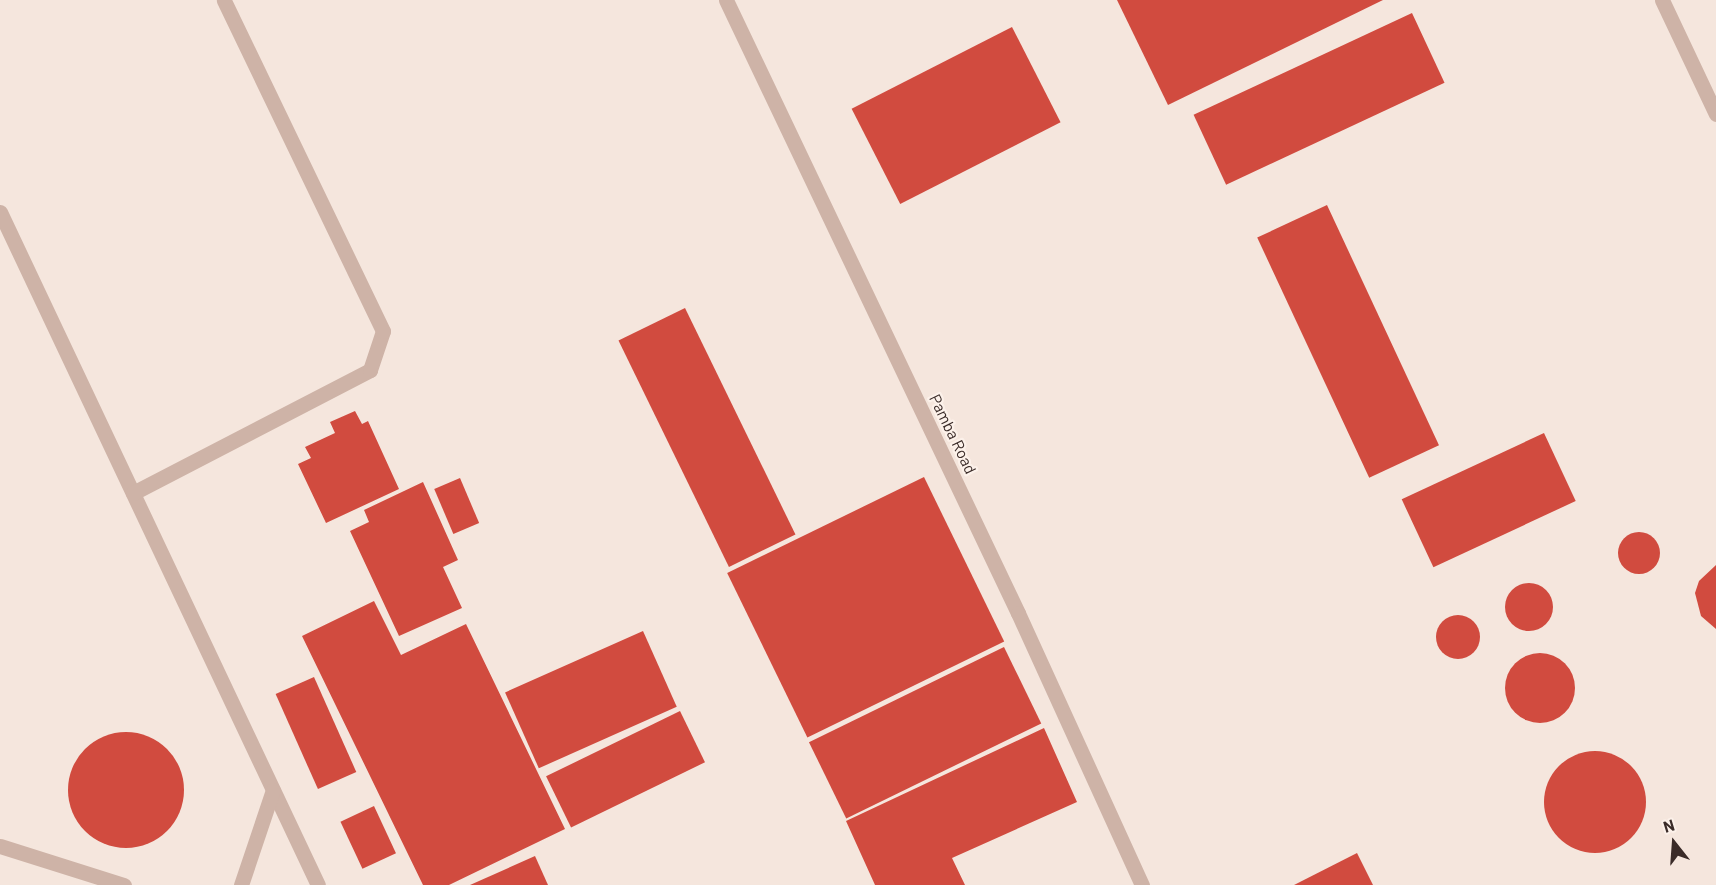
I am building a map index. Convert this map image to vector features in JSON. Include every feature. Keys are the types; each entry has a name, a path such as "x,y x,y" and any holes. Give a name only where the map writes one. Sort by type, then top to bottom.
{"lane":[{"path":"133,493 370,370 383,331 224,0"},
{"name":"Pamba Road","path":"726,0 1018,613 1142,885"},
{"path":"1662,0 1716,114"},
{"path":"0,212 318,885"},
{"path":"241,885 273,790"},
{"path":"0,846 124,885"}],"building":[{"path":"1117,0 1383,0 1168,105"},
{"path":"1412,13 1445,83 1226,185 1194,115"},
{"path":"1012,27 1061,122 900,204 852,109"},
{"path":"1327,205 1439,445 1369,478 1257,238"},
{"path":"685,308 795,534 729,567 618,340"},
{"path":"355,411 362,424 368,421 399,489 326,523 298,464 311,458 305,447 335,433 330,422"},
{"path":"1544,433 1576,501 1433,567 1402,499"},
{"path":"924,477 1004,641 807,737 727,573"},
{"path":"460,478 479,523 453,534 434,489"},
{"path":"423,482 458,560 443,567 462,608 399,636 350,531 369,522 364,510"},
{"path":"1639,532 1647,533 1654,538 1659,545 1659,561 1654,568 1647,573 1639,574 1631,573 1624,568 1619,561 1618,553 1619,545 1624,538 1631,533"},
{"path":"1716,565 1716,629 1701,616 1695,593 1699,581"},
{"path":"1524,583 1534,583 1546,590 1553,602 1553,612 1546,624 1534,631 1524,631 1509,620 1505,612 1505,602 1516,587"},
{"path":"374,601 401,655 466,624 565,829 449,885 423,885 302,636"},
{"path":"1458,615 1473,622 1480,637 1473,652 1458,659 1443,652 1436,637 1443,622"},
{"path":"643,631 677,707 539,768 505,692"},
{"path":"1004,647 1041,723 846,819 809,742"},
{"path":"1540,653 1553,656 1565,663 1572,675 1575,688 1572,701 1565,713 1553,720 1540,723 1527,720 1515,713 1508,701 1505,688 1508,675 1515,663 1527,656"},
{"path":"314,677 356,772 318,789 276,694"},
{"path":"680,711 705,762 571,828 546,776"},
{"path":"1044,728 1077,802 952,858 965,885 875,885 846,821"},
{"path":"126,732 148,736 167,749 180,768 184,790 180,812 167,831 148,844 126,848 104,844 85,831 72,812 68,790 72,768 85,749 104,736"},
{"path":"1595,751 1615,755 1631,766 1642,782 1646,802 1642,822 1631,838 1615,849 1595,853 1575,849 1559,838 1548,822 1544,802 1548,782 1559,766 1575,755"},
{"path":"374,806 396,853 362,869 340,822"},
{"path":"1357,853 1373,885 1294,885"},
{"path":"535,856 548,885 470,885"}]}
